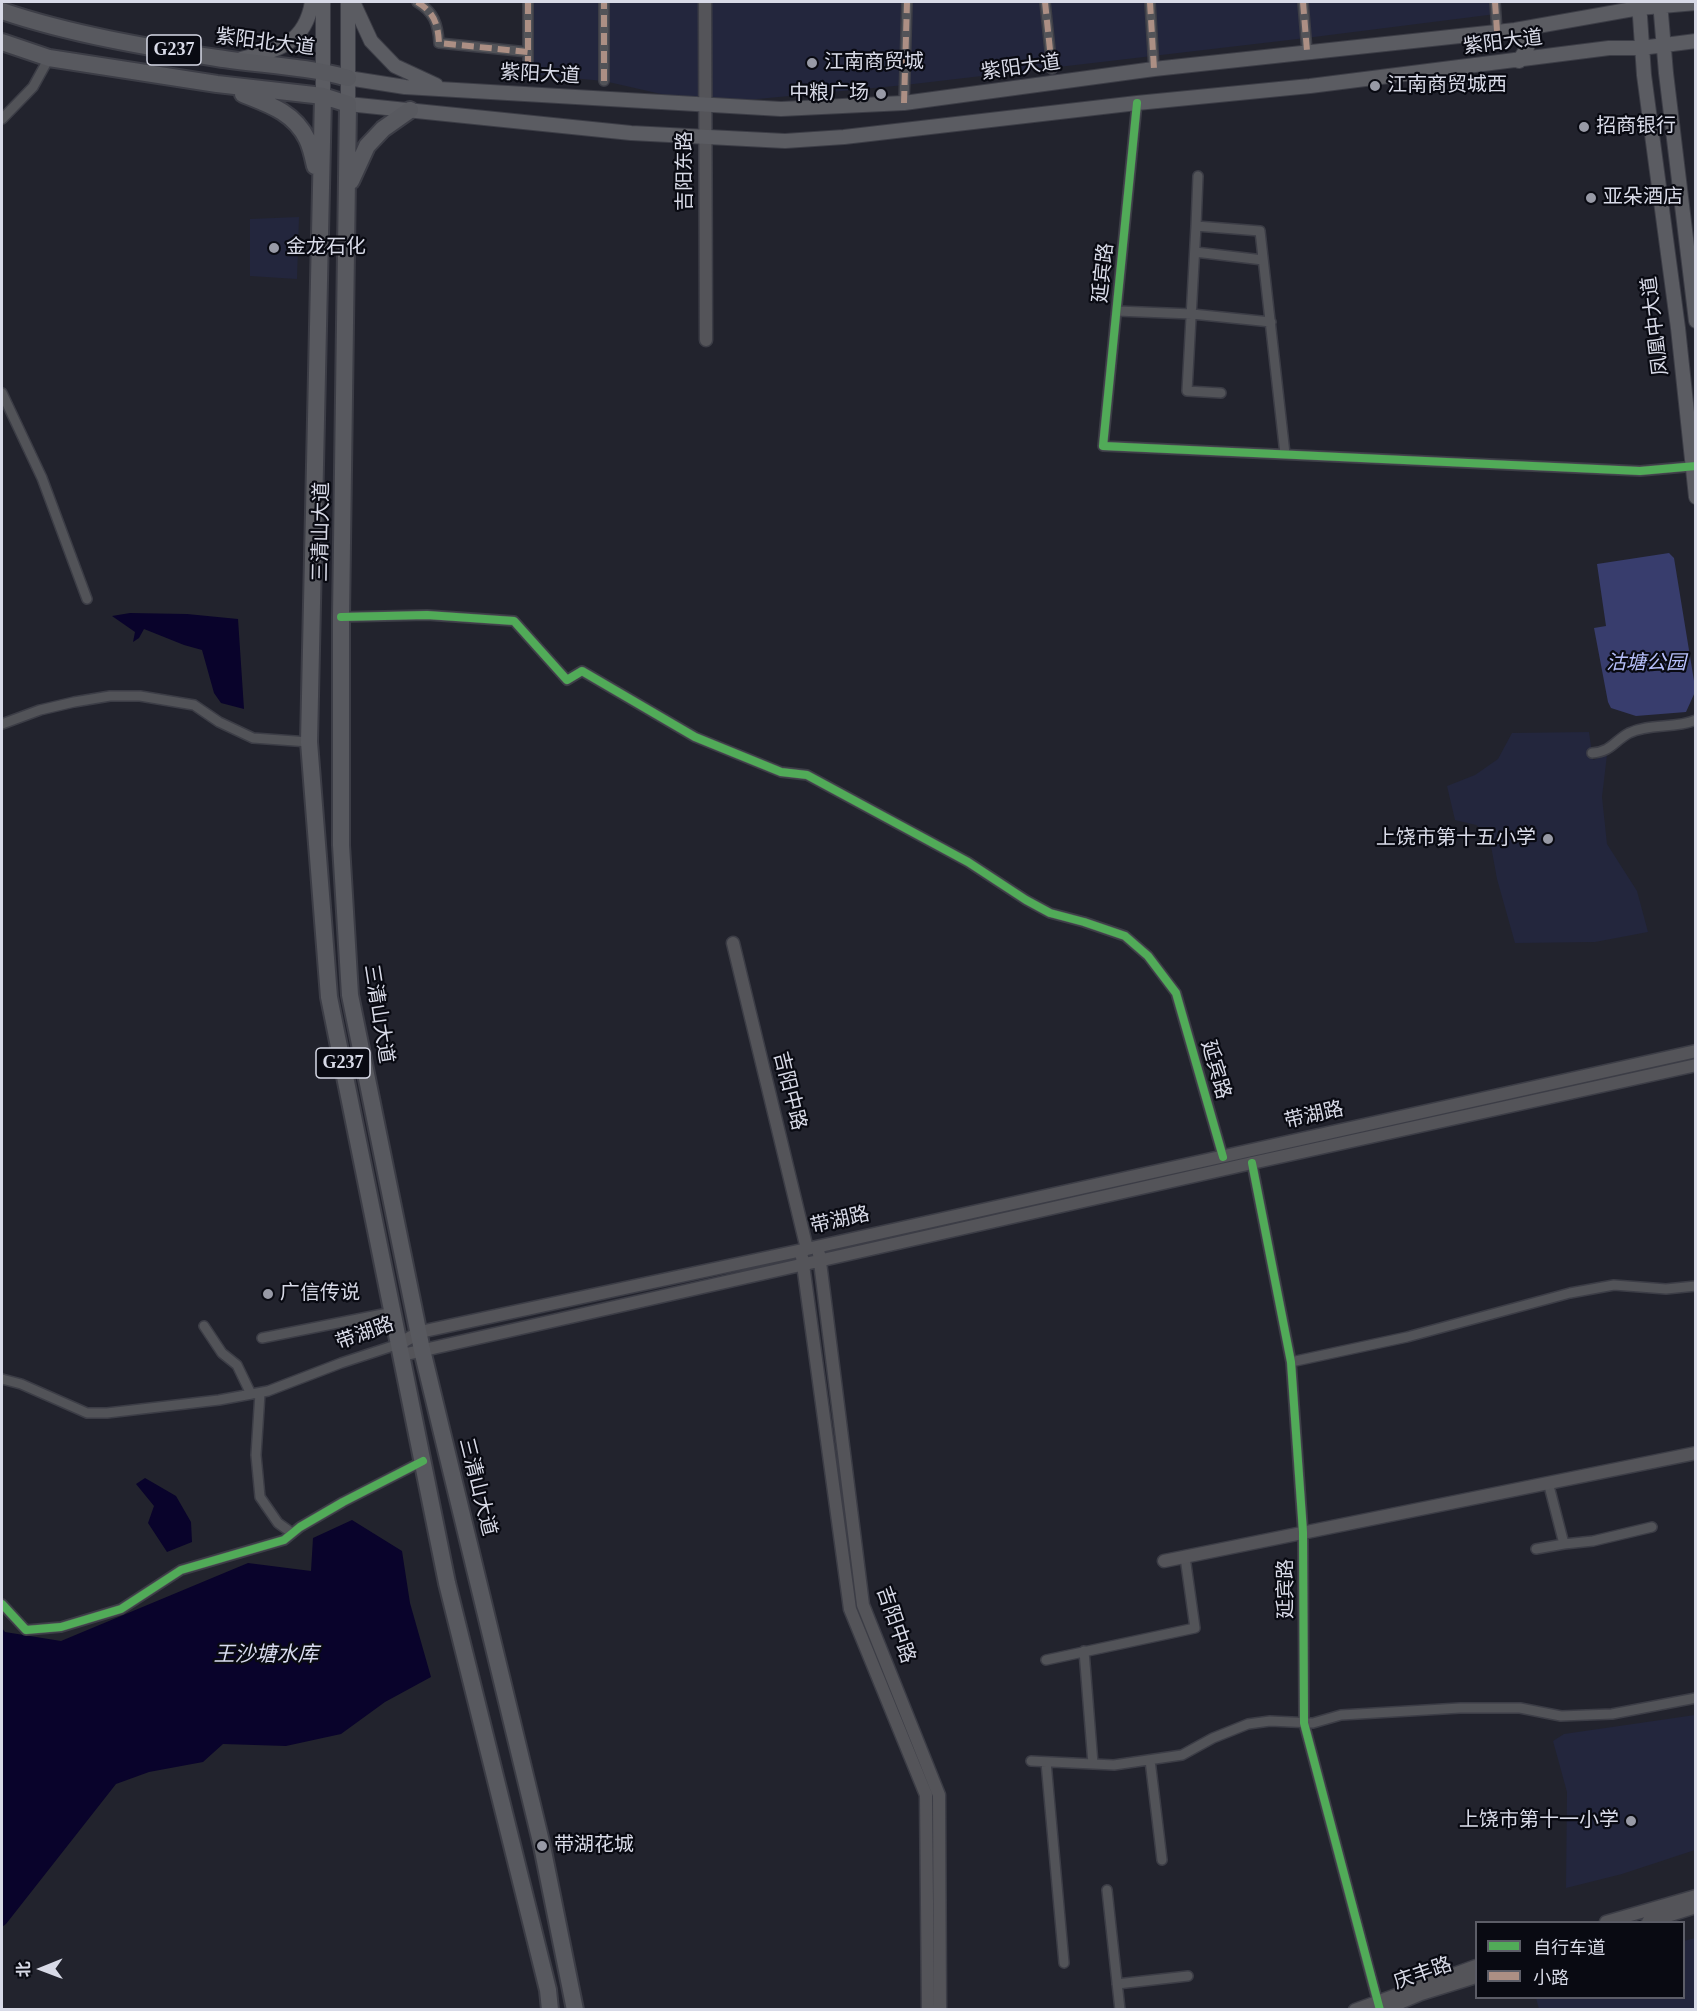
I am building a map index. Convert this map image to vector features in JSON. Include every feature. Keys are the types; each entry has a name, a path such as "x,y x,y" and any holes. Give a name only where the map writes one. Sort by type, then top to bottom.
{"highway":[{"name":"紫阳北大道","path":"2,11 47,26 219,58 323,71 348,78"},
{"name":"G237","path":"2,42 49,57 220,85 323,96 348,104"},
{"path":"200,82 208,74 209,67 219,58"},
{"path":"219,58 214,66 213,74 220,85 273,105 289,116 307,138 320,183"},
{"name":"三清山大道","path":"323,96 309,742 329,997 447,1582 548,1990 550,2010"},
{"name":"三清山大道","path":"348,104 341,617 341,845 350,995 422,1350 542,1846 575,2010"},
{"path":"348,188 366,146 407,110"}],"main road":[{"path":"219,58 271,51 296,38 309,19 312,2"},
{"name":"三清山大道","path":"323,2 323,96"},
{"name":"三清山大道","path":"348,2 348,104"},
{"path":"353,2 371,41 395,66 449,90"},
{"name":"吉阳东路","path":"705,2 706,340"},
{"name":"凤凰中大道","path":"1660,3 1695,321"},
{"name":"紫阳大道","path":"348,78 405,87 781,109 904,103 1154,69 1515,30 1639,5 1695,3"},
{"name":"凤凰中大道","path":"1639,5 1641,48 1659,200 1678,328 1695,497"},
{"path":"1515,30 1525,38 1527,48 1519,61"},
{"name":"紫阳大道","path":"348,104 631,133 785,141 844,137 1137,103 1310,86 1609,48 1641,48 1695,41"},
{"path":"405,87 400,98 407,110"},
{"name":"吉阳中路","path":"733,943 808,1248 804,1264 850,1608 926,1795 928,2010"},
{"name":"带湖路","path":"401,1350 420,1332 1223,1157 1695,1051"},
{"name":"带湖路","path":"401,1350 422,1350 1695,1065"},
{"name":"吉阳中路","path":"808,1248 821,1260 863,1605 939,1795 940,2010"},
{"path":"1164,1562 1695,1453"},
{"path":"1613,1921 1695,1896"},
{"path":"1654,1921 1695,1907"},
{"path":"1355,2010 1380,2006 1475,1966"},
{"name":"庆丰路","path":"1380,2006 1475,1977"}],"street":[{"path":"417,2 428,8 438,25 439,44 528,52"},
{"path":"528,2 528,74"},
{"path":"604,2 604,81"},
{"path":"904,103 906,2"},
{"path":"1045,2 1052,69"},
{"path":"1150,2 1154,69"},
{"path":"1303,2 1307,51"},
{"path":"1495,2 1497,31"},
{"path":"2,119 33,87 49,57"},
{"name":"延宾路","path":"1137,103 1103,446 1285,454"},
{"path":"1198,176 1187,391 1221,393"},
{"path":"1196,226 1260,231 1285,454 1640,471 1693,466"},
{"path":"1195,252 1263,260"},
{"path":"1117,311 1192,314 1271,322"},
{"path":"2,393 42,478 87,599"},
{"path":"2,417 12,413"},
{"name":"延宾路","path":"341,617 427,615 514,621 567,680 582,671 695,737 781,772 807,775 968,862 1050,913 1125,936 1148,956 1176,993 1223,1157"},
{"path":"2,724 40,710 74,702 110,696 140,696 194,705 219,722 254,738 309,742"},
{"path":"1592,753 1604,752 1629,733 1648,727 1695,720"},
{"name":"延宾路","path":"1252,1163 1291,1362 1303,1532 1304,1723 1380,2006"},
{"path":"1291,1362 1407,1337 1570,1293 1614,1285 1666,1289 1695,1286"},
{"path":"262,1338 393,1312"},
{"path":"204,1326 222,1353 237,1365 256,1393 256,1455 260,1497 278,1523 292,1533"},
{"name":"带湖路","path":"2,1379 21,1384 87,1413 106,1413 219,1400 256,1393 341,1363 401,1350"},
{"path":"2,1604 26,1630 61,1628 121,1609 181,1570 284,1540 343,1502 423,1461"},
{"path":"1548,1482 1564,1544"},
{"path":"1536,1549 1593,1541 1652,1527"},
{"path":"1046,1660 1195,1628 1185,1557"},
{"path":"1084,1652 1093,1764"},
{"path":"1031,1761 1114,1766 1182,1755 1213,1738 1248,1724 1270,1721 1313,1723 1341,1715 1460,1708 1520,1708 1561,1716 1612,1714 1695,1698"},
{"path":"1150,1760 1162,1860"},
{"path":"1046,1762 1064,1963"},
{"path":"1107,1890 1120,2010"},
{"path":"1118,1984 1188,1976"}],"shaded area":[{"name":"江南商贸城","path":"528,2 1495,2 1496,14 905,85 705,104 604,81 528,74"},
{"path":"299,217 297,279 250,276 250,219"},
{"name":"上饶市第十五小学","path":"1589,732 1593,760 1607,755 1602,797 1607,844 1637,891 1648,932 1595,942 1515,943 1497,879 1489,835 1476,825 1455,820 1447,786 1475,775 1498,759 1512,733"},
{"name":"上饶市第十一小学","path":"1695,1715 1695,1850 1622,1874 1566,1888 1567,1792 1553,1741 1564,1734"},
{"path":"1695,1938 1695,2009 1539,2009 1536,1999 1685,1999 1685,1941"}],"green space":[{"name":"沽塘公园","path":"1669,553 1674,558 1695,692 1686,712 1636,716 1611,708 1608,702 1594,628 1606,626 1597,564"}],"water":[{"path":"130,613 187,614 238,619 244,709 221,703 214,693 202,650 144,629 139,638 133,642 135,632 112,616"},
{"path":"145,1478 176,1496 191,1522 192,1542 167,1552 148,1523 154,1506 136,1484"},
{"name":"王沙塘水库","path":"352,1520 402,1551 410,1603 431,1677 385,1702 341,1734 286,1746 223,1744 203,1762 149,1772 116,1784 2,1927 2,1628 5,1632 61,1641 248,1563 311,1571 313,1538"}],"marked path":[{"path":"417,2 434,19 439,43 528,52"},
{"path":"528,2 528,74"},
{"path":"604,2 604,81"},
{"path":"904,103 907,2"},
{"path":"1045,2 1052,69"},
{"path":"1150,2 1154,69"},
{"path":"1303,2 1307,51"},
{"path":"1495,2 1497,31"}],"cycle path":[{"path":"1137,103 1103,446 1640,471 1696,466"},
{"path":"341,617 427,615 514,621 567,680 582,671 695,737 781,772 807,775 968,862 1050,913 1125,936 1148,956 1176,993 1223,1157"},
{"path":"1252,1163 1291,1362 1303,1532 1304,1723 1380,2010"},
{"path":"2,1604 26,1630 61,1627 121,1609 181,1570 284,1540 300,1527 343,1502 423,1461"}],"place":[{"name":"江南商贸城","path":"812,63"},
{"name":"江南商贸城西","path":"1375,86"},
{"name":"中粮广场","path":"881,94"},
{"name":"招商银行","path":"1584,127"},
{"name":"亚朵酒店","path":"1591,198"},
{"name":"金龙石化","path":"274,248"},
{"name":"上饶市第十五小学","path":"1548,839"},
{"name":"广信传说","path":"268,1294"},
{"name":"上饶市第十一小学","path":"1631,1821"},
{"name":"带湖花城","path":"542,1846"}]}
